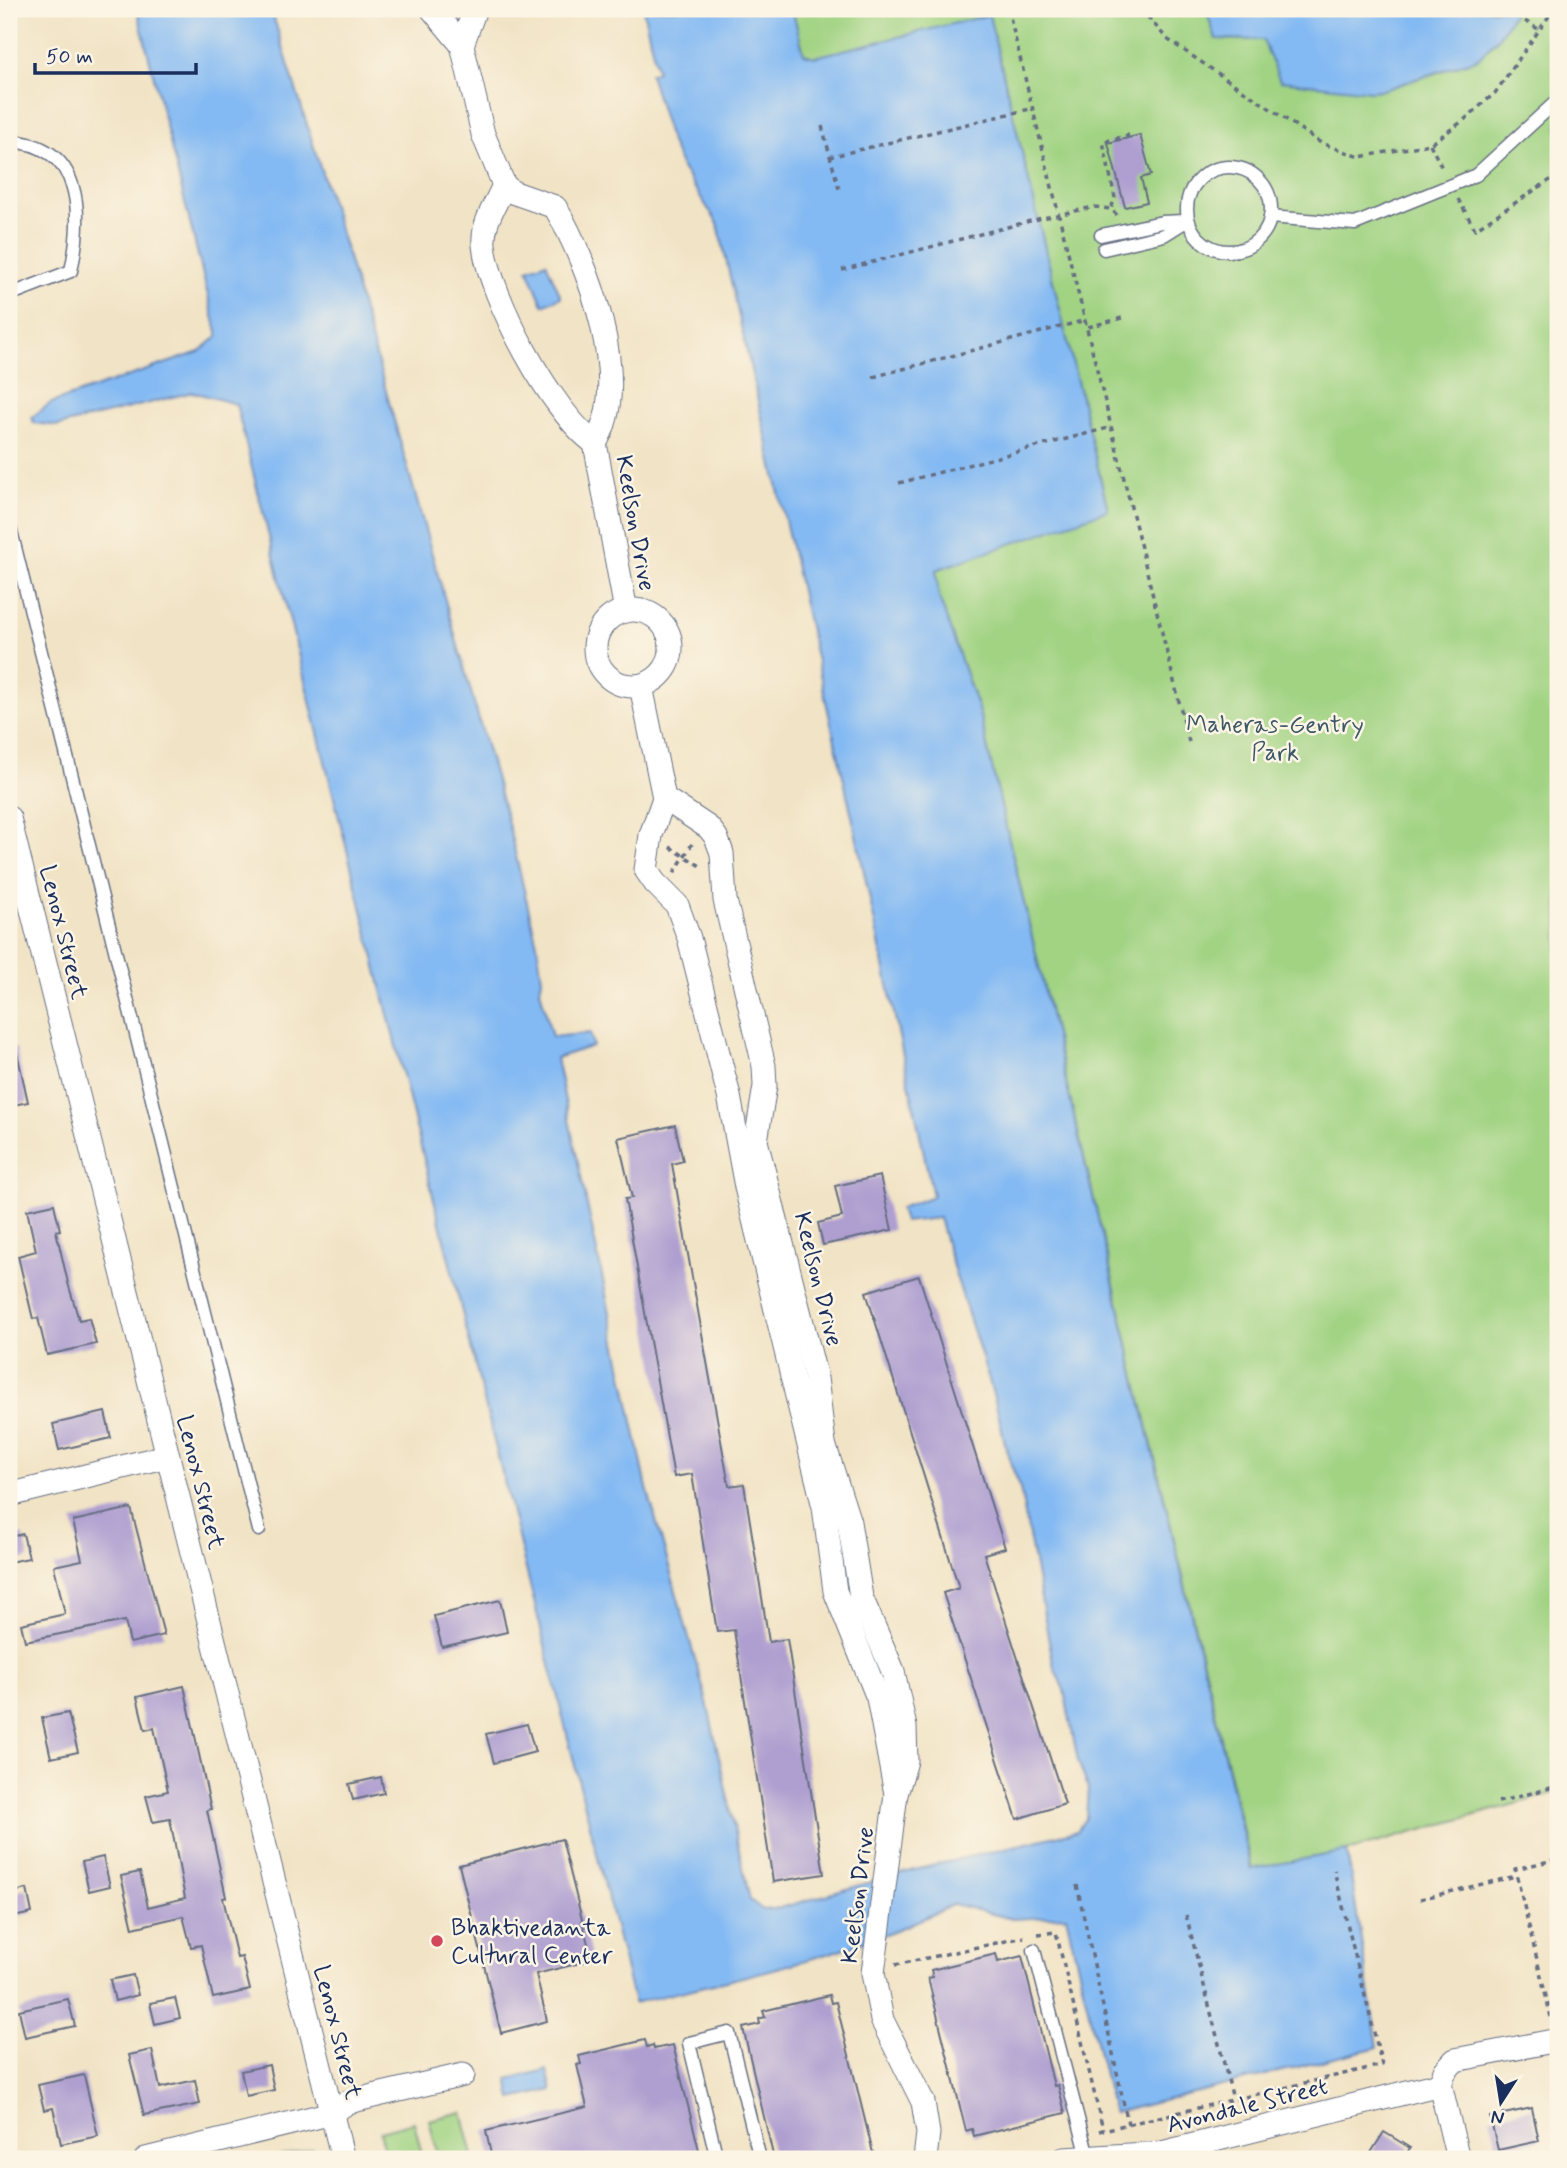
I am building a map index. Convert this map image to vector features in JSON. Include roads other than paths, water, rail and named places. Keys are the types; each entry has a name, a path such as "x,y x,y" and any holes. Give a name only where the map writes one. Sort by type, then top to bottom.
{"street":[{"path":"432,9 462,45 483,134 504,185"},
{"path":"462,45 475,9"},
{"name":"Keelson Drive","path":"595,443 575,426 545,387 515,329 486,257 485,231 504,185 512,192 555,207 591,279 599,308 608,373 604,423 595,443 626,611"},
{"name":"Keelson Drive","path":"626,611 639,611 656,618 671,641 665,669 650,683 641,686 631,687 612,680 599,665 596,656 600,629 613,616 626,611"},
{"path":"641,686 664,798"},
{"name":"Keelson Drive","path":"896,1794 878,1698 835,1591 824,1507 746,1187 729,1096 689,938 677,905 646,870 651,835 664,798 709,828 722,853 725,900 764,1066 765,1086 756,1141 816,1378 824,1444 849,1522 861,1597 893,1671 905,1727 906,1761 896,1794 885,1870 874,1961 874,1988 882,2020 923,2102 928,2133 925,2159"},
{"name":"Lenox Street","path":"9,818 343,2159"},
{"path":"9,1495 167,1456"},
{"name":"Avondale Street","path":"1065,2159 1183,2154 1443,2077 1455,2060 1558,2040"},
{"path":"146,2159 332,2113 348,2102 463,2076"},
{"path":"1443,2077 1458,2159"}],"lane":[{"path":"1270,217 1355,224 1476,175 1558,100"},
{"path":"9,141 22,142 54,155 75,187 79,233 71,271 9,295"},
{"path":"1220,168 1234,168 1258,180 1270,204 1270,217 1256,241 1230,251 1204,243 1188,220 1187,207 1197,181 1220,168"},
{"path":"1101,235 1162,222 1188,220"},
{"path":"1104,249 1164,235 1188,220"},
{"path":"9,523 259,1530"},
{"path":"1034,1950 1088,2157"},
{"path":"717,2159 689,2043 729,2033 760,2159"}],"water":[{"path":"137,9 271,9 346,250 507,819 537,944 542,979 540,990 552,1037 590,1033 593,1046 556,1058 647,1488 707,1702 750,1900 763,1910 780,1908 914,1870 1077,1831 1086,1818 1088,1788 1078,1761 1064,1690 1054,1667 1019,1483 1010,1462 993,1394 939,1218 904,1222 900,1208 933,1196 854,825 718,224 682,168 671,143 650,74 657,71 643,9 792,9 804,54 815,57 989,15 1108,510 936,570 939,597 979,712 1251,1869 1347,1851 1378,2047 1113,2113 1066,1916 1012,1919 954,1904 876,1938 836,1951 757,1974 634,2003 236,404 193,392 58,426 34,423 32,417 51,403 199,352 218,336"},
{"path":"1206,9 1516,9 1498,38 1477,59 1386,89 1371,91 1280,81 1263,40 1216,39"},
{"path":"546,262 561,297 543,305 528,269"},
{"path":"547,2070 552,2090 512,2099 508,2079"}],"place":[{"name":"Bhaktivedanta Cultural Center","path":"437,1941"}],"park label":[{"name":"Maheras-Gentry Park","path":"1275,738"}]}
